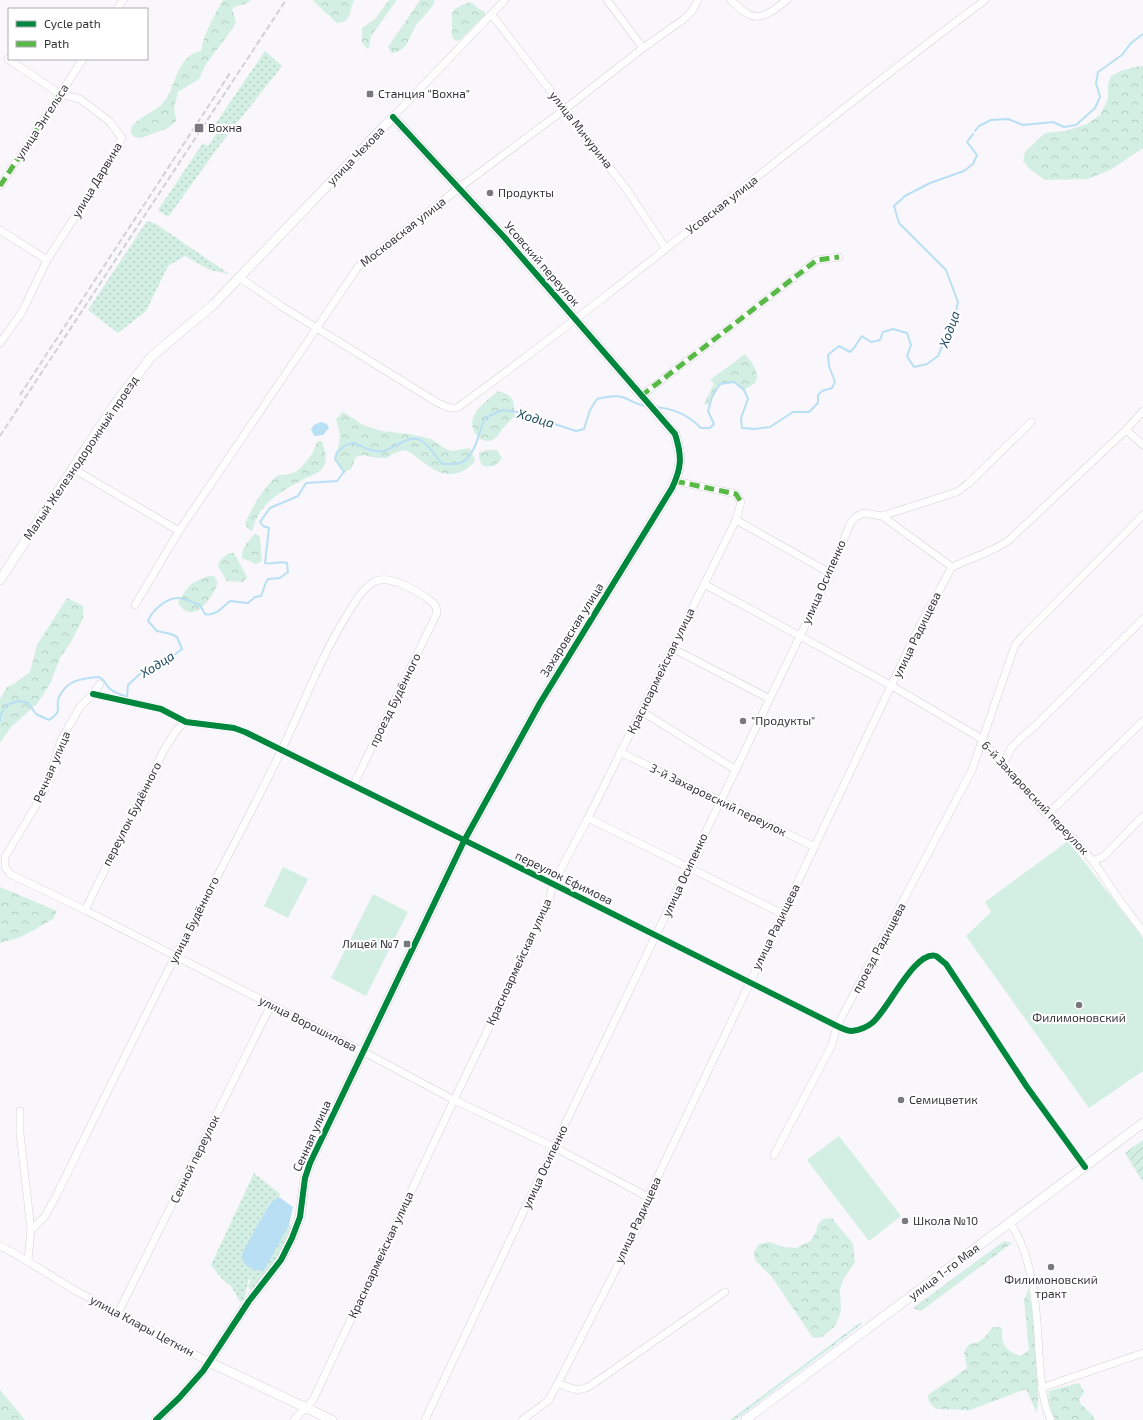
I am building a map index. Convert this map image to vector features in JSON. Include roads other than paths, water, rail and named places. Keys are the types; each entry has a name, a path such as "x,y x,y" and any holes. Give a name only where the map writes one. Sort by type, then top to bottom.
{"street":[{"name":"улица Чехова","path":"239,277 505,0"},
{"path":"607,0 643,48"},
{"name":"Московская улица","path":"135,605 179,532 358,267 643,48 684,19 692,12 698,0"},
{"path":"731,0 748,14 755,17 765,15 787,0"},
{"name":"Усовская улица","path":"316,328 438,403 450,408 457,408 666,249 906,59 985,0"},
{"name":"улица Мичурина","path":"492,15 627,190 666,249"},
{"name":"улица Дарвина","path":"0,343 22,312 47,260 102,175 122,138 109,121 80,99 60,94 9,60"},
{"name":"улица Энгельса","path":"0,186 82,60"},
{"name":"Усовский переулок","path":"393,117 459,188 670,429"},
{"path":"0,230 47,260"},
{"path":"644,399 817,260 839,256"},
{"path":"239,277 316,328"},
{"name":"Малый Железнодорожный проезд","path":"0,580 116,401 152,356 213,305 239,277"},
{"path":"882,516 952,567 994,550 1008,541 1126,430 1143,411"},
{"name":"улица Осипенко","path":"425,1420 554,1147 830,573 851,522 857,516 864,514 882,516 957,492 969,483 1031,422"},
{"name":"Захаровская улица","path":"464,841 540,703 675,481 680,464 680,454 674,434 670,429"},
{"path":"1126,430 1143,445"},
{"path":"72,468 179,532"},
{"name":"Красноармейская улица","path":"294,1420 313,1400 454,1100 548,905 553,884 588,818 736,520 741,502 736,494 675,481"},
{"name":"проезд Радищева","path":"774,1155 832,1046 837,1026 972,770 1016,645 1023,636 1143,515"},
{"path":"736,520 830,573"},
{"name":"улица Радищева","path":"522,1420 548,1400 643,1216 648,1203 648,1197 919,627 952,567"},
{"name":"улица Будённого","path":"31,1230 44,1216 55,1198 175,956 281,751 324,656 356,599 376,580 386,580 398,583 417,592 432,602 437,608 437,613"},
{"name":"6-й Захаровский переулок","path":"704,584 892,686 982,739 1003,766 1047,815 1068,833 1093,861 1120,901 1143,931"},
{"name":"проезд Будённого","path":"353,786 437,613"},
{"path":"1003,766 1011,748 1143,619"},
{"path":"672,648 770,699"},
{"name":"Речная улица","path":"10,874 5,867 5,857 44,792 61,740 80,707 93,694 100,684"},
{"path":"93,694 161,709 186,722"},
{"path":"641,711 736,770"},
{"path":"1047,815 1143,721"},
{"name":"переулок Ефимова","path":"186,722 234,728 245,732 837,1026 850,1031 863,1029 872,1023 881,1014 897,989 917,963 928,956 936,956 946,964 1027,1086 1085,1167"},
{"name":"переулок Будённого","path":"84,910 164,750 178,728 186,722"},
{"name":"3-й Захаровский переулок","path":"620,752 815,847"},
{"path":"1093,861 1104,856 1143,816"},
{"path":"588,818 783,914"},
{"name":"Сенная улица","path":"156,1420 194,1382 209,1362 241,1312 257,1290 275,1270 287,1250 300,1217 307,1170 464,841"},
{"name":"улица Ворошилова","path":"10,874 364,1052 454,1100 554,1147 648,1197"},
{"name":"Сенной переулок","path":"118,1312 271,1005"},
{"path":"20,1111 20,1133 31,1230 28,1260"},
{"name":"улица 1-го Мая","path":"745,1420 1143,1123"},
{"path":"1010,1223 1015,1231 1030,1272 1037,1321 1041,1388 1051,1420"},
{"name":"улица Клары Цеткин","path":"0,1246 28,1260 50,1276 209,1362 332,1420"},
{"path":"558,1383 576,1390 583,1390 725,1292"},
{"path":"1041,1388 1143,1353"}],"water":[{"path":"321,422 327,424 329,428 323,435 314,436 311,429 314,425"},
{"path":"279,1197 293,1207 289,1225 265,1269 254,1270 245,1264 242,1255 269,1206"}],"waterway":[{"name":"Ходца","path":"975,131 979,126 991,120 1008,119 1023,125 1053,122 1064,127 1076,125 1095,108 1100,97 1096,83 1098,72 1122,55 1131,43 1143,34"},
{"name":"Ходца","path":"656,407 681,413 701,428 710,428 714,424 708,411 712,397 720,384 734,382 744,390 748,399 741,418 742,428 754,429 770,427 793,412 809,412 818,403 818,395 822,391 832,388 835,382 829,366 828,355 839,346 850,352 862,336 871,342 880,340 883,332 893,329 907,333 911,345 907,356 914,367 927,364 938,356 946,337 953,326 958,302 946,270 899,223 894,206 905,196 930,183 964,171 973,164 977,155 967,142 973,134"},
{"name":"Ходца","path":"0,721 0,716 6,705 19,701 28,703 36,714 49,720 57,713 59,697 65,688 75,681 84,679 100,678 112,690 127,697 128,685 141,673 157,668 182,649 177,637 157,631 148,621 156,609 168,600 181,598 200,605 205,614 209,615 219,611 230,601 248,603 255,597 261,596 268,579 280,578 288,572 287,563 265,563 269,528 263,526 260,522 270,508 298,496 306,483 337,481 344,472 335,459 337,452 346,445 354,443 368,449 384,451 408,440 417,439 428,446 442,464 455,464 467,459 471,454 485,418 502,410 518,412 576,431 584,429 590,410 597,399 610,396 619,396 646,406"}],"railway":[{"path":"0,436 286,0"},
{"path":"20,395 230,73"}],"place":[{"name":"Станция \"Вохна\"","path":"370,94"},
{"name":"Вохна","path":"199,128"},
{"name":"Продукты","path":"490,193"},
{"name":"\"Продукты\"","path":"743,721"},
{"name":"Лицей №7","path":"407,944"},
{"name":"Филимоновский","path":"1079,1005"},
{"name":"Семицветик","path":"901,1100"},
{"name":"Школа №10","path":"905,1221"},
{"name":"Филимоновский тракт","path":"1051,1267"}]}
